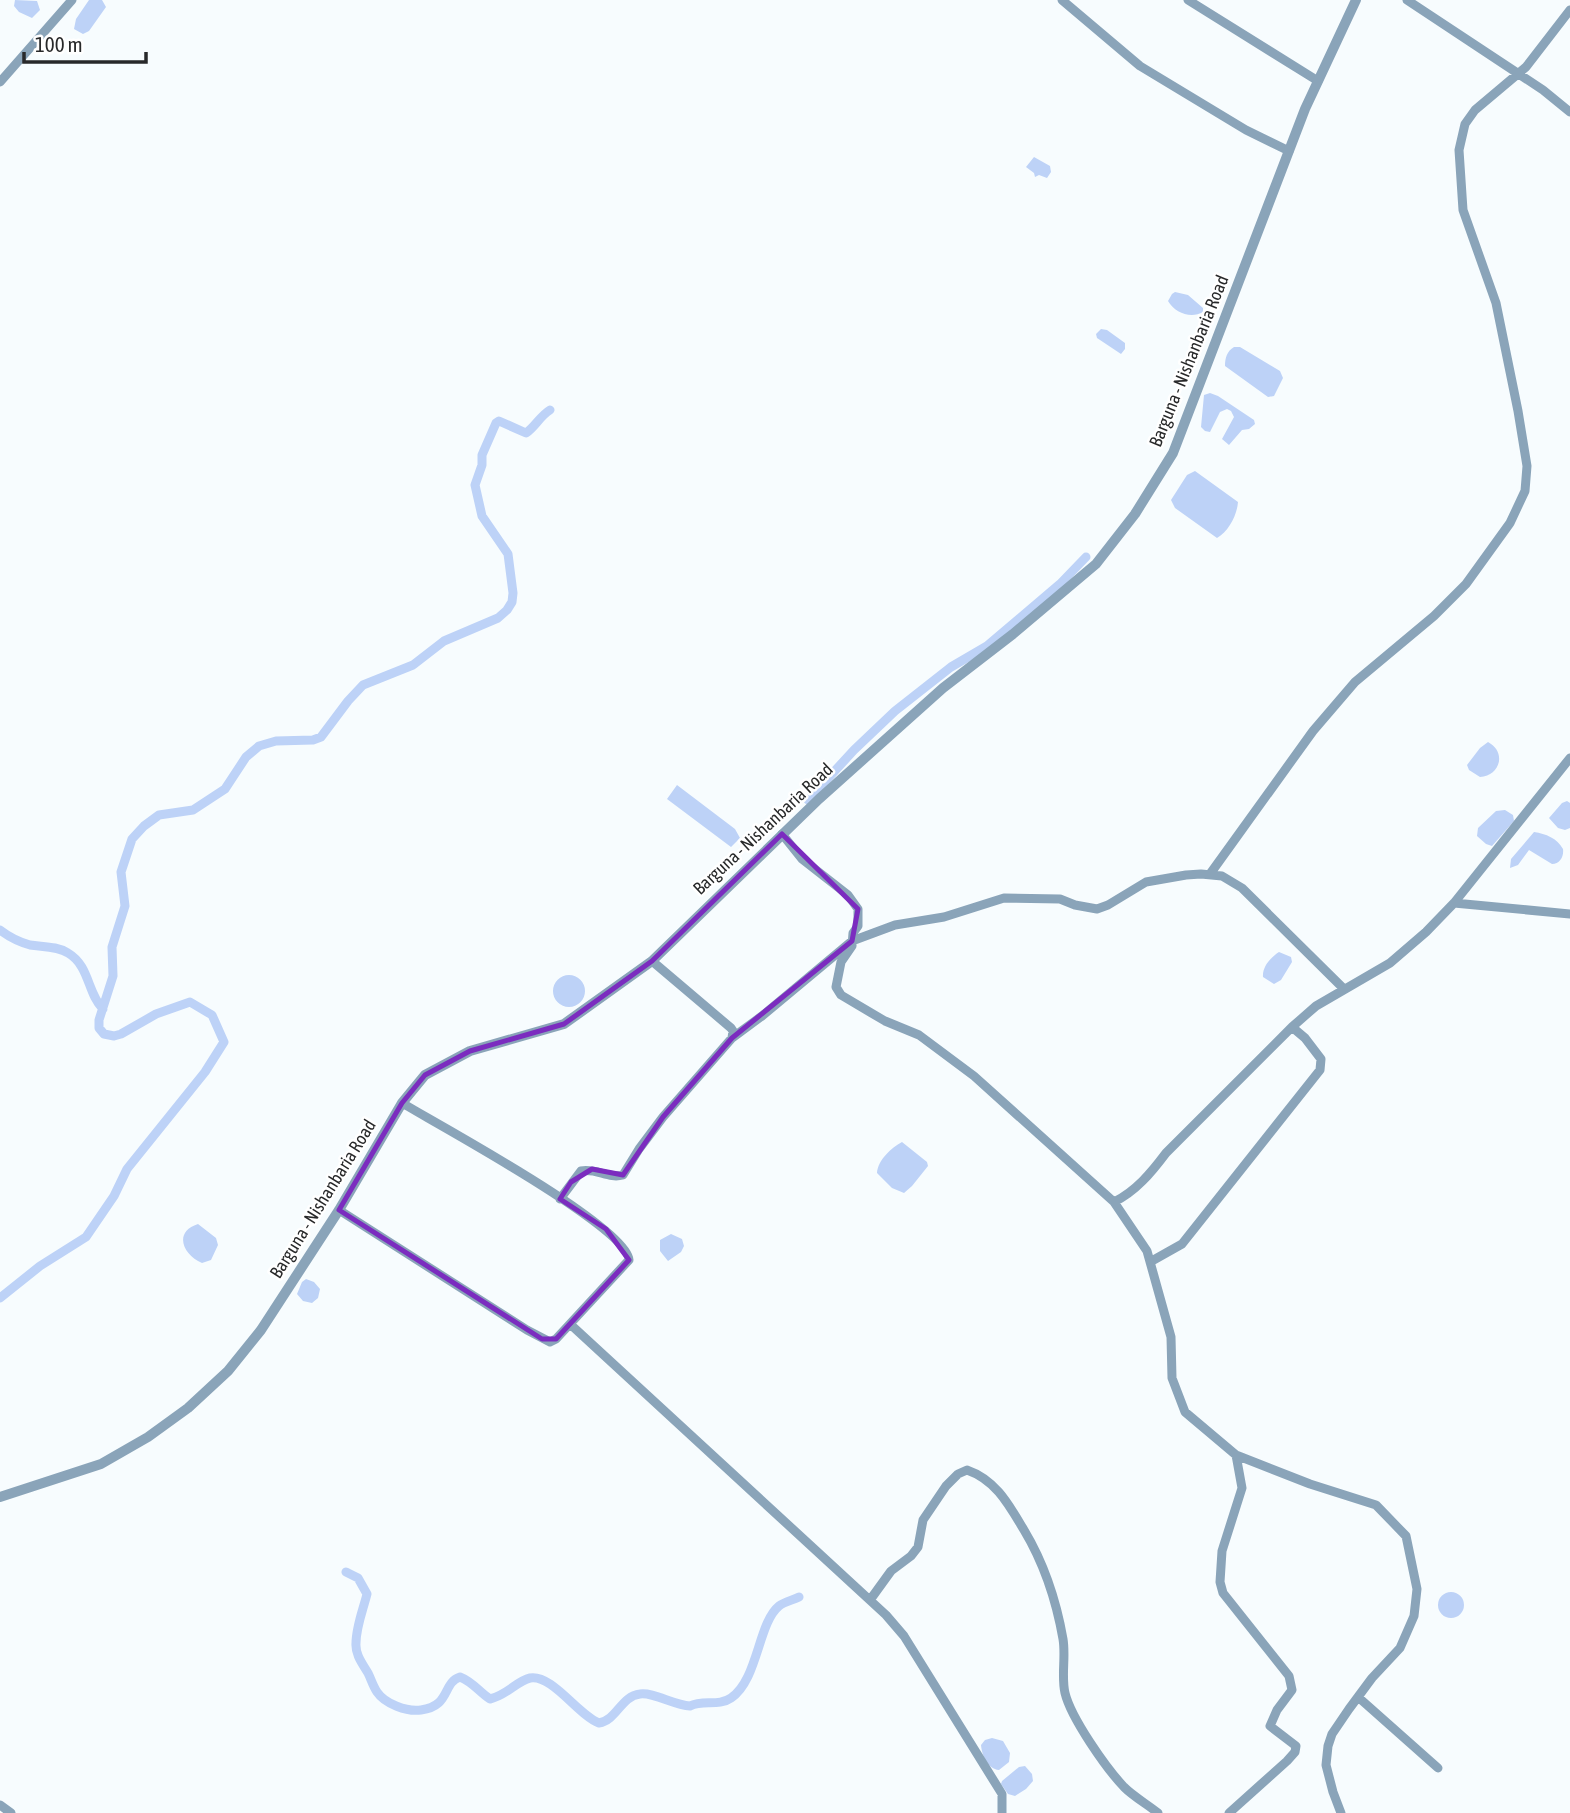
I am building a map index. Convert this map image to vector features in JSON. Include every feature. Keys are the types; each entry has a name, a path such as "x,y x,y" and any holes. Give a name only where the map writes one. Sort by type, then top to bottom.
{"street":[{"path":"0,82 72,0"},
{"path":"1062,0 1140,66 1246,130 1289,151"},
{"path":"1188,0 1318,81"},
{"name":"Barguna - Nishanbaria Road","path":"0,1497 101,1464 148,1437 188,1408 228,1371 261,1330 339,1210 402,1103 425,1075 470,1051 564,1024 652,961 782,834 943,688 1013,634 1096,564 1135,514 1173,453 1289,151 1356,0"},
{"path":"1407,0 1544,90 1570,112"},
{"path":"1210,874 1313,731 1355,682 1434,616 1466,584 1510,523 1525,491 1527,466 1518,411 1496,303 1463,210 1459,150 1461,134 1475,110 1526,67 1570,10"},
{"path":"1114,1202 1127,1195 1152,1172 1166,1153 1316,1006 1390,963 1426,932 1454,903 1570,758"},
{"path":"782,834 802,859 848,895 858,909 858,926 853,933 852,946 841,962 836,987 841,995 886,1021 919,1035 974,1076 1114,1202 1147,1251 1171,1337 1172,1378 1185,1412 1237,1454 1310,1484 1376,1505 1406,1536 1417,1589 1414,1616 1400,1648 1358,1697 1332,1734 1328,1746 1326,1765 1341,1813"},
{"path":"560,1199 581,1171 592,1169 612,1177 623,1175 663,1117 732,1038 852,941 895,925 944,917 1004,898 1060,899 1097,909 1146,882 1210,874 1232,880 1242,888 1344,989"},
{"path":"1454,903 1570,914"},
{"path":"652,961 731,1028 732,1038"},
{"path":"1150,1262 1182,1244 1320,1070 1321,1059 1305,1038 1292,1027"},
{"path":"339,1210 550,1342 556,1339 625,1265 629,1255 621,1242 606,1229 502,1160 402,1103"},
{"path":"570,1324 870,1600 904,1636 1002,1794 1002,1813"},
{"path":"1228,1813 1287,1761 1295,1752 1296,1745 1270,1726 1277,1710 1292,1690 1289,1676 1223,1593 1220,1581 1222,1551 1242,1488 1237,1454"},
{"path":"870,1600 891,1571 918,1547 923,1520 946,1486 958,1474 967,1470 985,1479 1004,1496 1015,1513 1035,1546 1049,1578 1063,1643 1065,1693 1094,1750 1125,1788 1158,1813"},
{"path":"1358,1697 1438,1768"},
{"path":"0,1805 11,1813"}],"highlighted area":[{"path":"782,834 858,909 852,941 732,1038 663,1117 623,1175 592,1169 571,1182 560,1199 606,1229 629,1260 556,1339 542,1339 339,1210 402,1103 425,1075 470,1051 564,1024 652,961"}],"water":[{"path":"15,0 37,1 40,10 32,18 19,12 14,6"},
{"path":"89,0 102,0 106,7 89,31 83,34 74,29 76,19"},
{"path":"1034,157 1050,166 1051,172 1047,178 1039,175 1035,177 1026,167"},
{"path":"1175,292 1188,295 1203,308 1203,312 1188,315 1175,309 1168,301"},
{"path":"1101,329 1107,330 1125,343 1121,354 1097,338 1096,334"},
{"path":"1234,347 1240,347 1280,371 1283,378 1274,396 1268,397 1225,366 1227,355"},
{"path":"1210,393 1254,420 1255,424 1242,430 1229,445 1222,439 1234,417 1231,411 1227,409 1220,412 1210,432 1201,427 1204,395"},
{"path":"1195,471 1238,502 1232,522 1217,538 1175,508 1171,500 1187,475"},
{"path":"1488,742 1498,752 1499,763 1492,773 1480,777 1469,770 1467,765"},
{"path":"677,785 735,829 740,838 731,847 667,799"},
{"path":"1567,801 1570,803 1570,828 1565,830 1558,828 1549,818"},
{"path":"1505,810 1513,815 1514,821 1492,846 1486,844 1477,836 1478,828 1496,811"},
{"path":"1534,832 1547,835 1558,842 1563,849 1561,859 1552,864 1529,850 1518,865 1510,868 1511,859"},
{"path":"1279,952 1291,957 1292,962 1281,980 1274,984 1263,977 1263,973"},
{"path":"569,975 580,980 585,991 580,1002 569,1007 558,1002 553,991 558,980"},
{"path":"902,1142 927,1162 928,1166 904,1193 892,1188 877,1173 886,1155"},
{"path":"198,1224 216,1238 218,1245 211,1260 202,1263 190,1255 183,1238 185,1232"},
{"path":"671,1234 682,1239 684,1246 681,1252 668,1261 660,1251 660,1240"},
{"path":"306,1279 314,1282 320,1289 318,1298 312,1303 303,1301 297,1294"},
{"path":"1451,1592 1460,1596 1464,1605 1460,1614 1451,1618 1442,1614 1438,1605 1442,1596"},
{"path":"992,1738 1003,1741 1010,1753 1009,1762 999,1770 989,1765 981,1745"},
{"path":"1025,1766 1032,1774 1033,1781 1015,1796 1008,1794 1001,1784 1002,1781 1019,1767"}],"waterway":[{"path":"0,1298 40,1266 86,1237 114,1196 127,1169 205,1072 224,1042 212,1015 190,1002 156,1014 121,1034 104,1034 99,1028 113,976 112,947 125,906 121,872 132,839 159,815 193,810 225,789 246,757 259,746 276,741 313,740 321,737 363,685 413,665 444,641 498,618 507,610 513,593 508,554 482,516 475,485 482,465 482,455 496,423 499,421 526,433 550,410"},
{"path":"808,800 895,711 951,667 987,646 1060,584 1086,557"},
{"path":"0,930 30,945 59,949 75,958 103,1009"},
{"path":"346,1572 358,1578 367,1594 357,1631 358,1655 377,1692 391,1703 409,1710 431,1708 442,1699 454,1680 460,1677 490,1699 525,1680 538,1678 556,1688 582,1712 599,1723 610,1717 628,1699 640,1694 690,1706 731,1698 747,1678 772,1614 781,1605 799,1597"}]}
